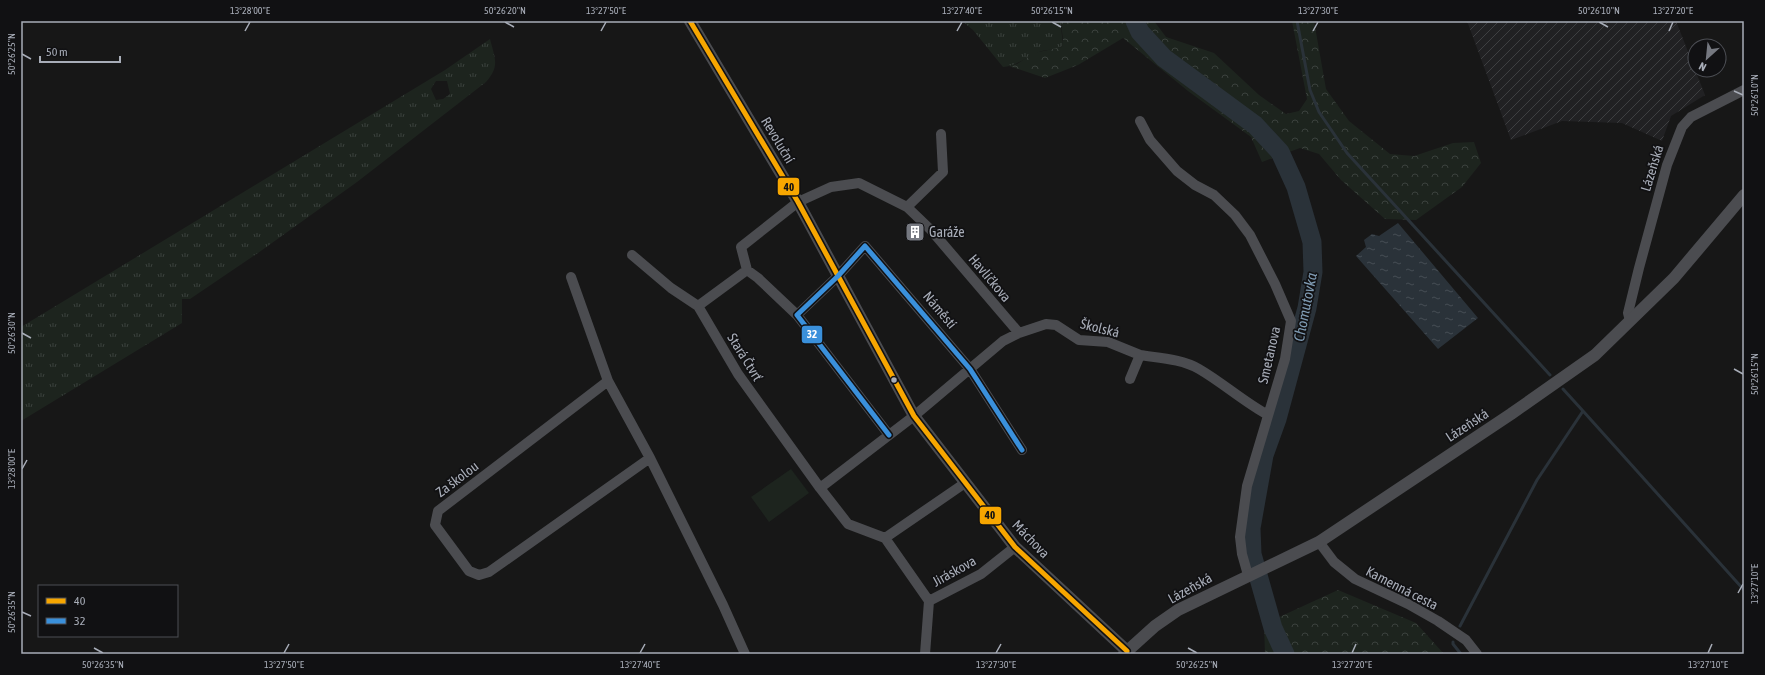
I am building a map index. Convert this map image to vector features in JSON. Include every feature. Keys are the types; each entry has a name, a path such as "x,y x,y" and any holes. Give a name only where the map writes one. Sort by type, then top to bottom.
{"street":[{"name":"Revoluční","path":"690,21 798,202 838,276"},
{"name":"Lázeňská","path":"1126,652 1155,626 1178,610 1319,542 1511,414 1595,355 1630,321 1628,313 1667,165 1682,127 1691,117 1744,90"},
{"name":"Smetanova","path":"1140,121 1150,140 1177,171 1195,185 1214,195 1235,215 1250,235 1275,284 1291,321 1285,359 1246,486 1240,537 1242,554 1250,574"},
{"path":"907,207 943,172 941,134"},
{"name":"Havlíčkova","path":"748,270 742,247 798,202 830,187 859,183 907,207 931,230 1019,333"},
{"path":"1630,321 1674,278 1744,195"},
{"name":"Náměstí","path":"797,315 838,276 865,246 970,369"},
{"name":"Stará Čtvrť","path":"632,255 671,288 698,306 738,374 820,488 848,524 885,538"},
{"path":"698,306 748,270 797,315 888,435"},
{"path":"838,276 914,416"},
{"path":"571,277 608,381 650,458 723,605 745,654"},
{"name":"Školská","path":"970,369 1003,341 1019,333 1046,324 1056,326 1079,340 1108,342 1140,355 1187,364 1199,369 1250,406 1268,415"},
{"path":"1130,378 1140,355"},
{"path":"820,488 914,416 970,369 1022,450"},
{"name":"Za školou","path":"608,381 438,511 435,525 469,571 479,575 489,572 650,458"},
{"name":"Máchova","path":"914,416 1015,547 1126,652"},
{"path":"929,601 885,538 965,483"},
{"name":"Kamenná cesta","path":"1319,542 1334,562 1355,579 1408,604 1438,621 1466,640 1477,654"},
{"name":"Jiráskova","path":"925,654 929,601 980,574 1015,547"}],"shaded area":[{"path":"1467,21 1676,21 1687,49 1687,78 1698,78 1705,95 1671,116 1662,141 1622,123 1562,121 1511,140"}],"green space":[{"path":"962,21 1062,21 1061,27 1063,45 1056,49 1045,50 1037,53 1013,65 1003,67 973,30"},
{"path":"1062,21 1154,21 1166,37 1214,53 1259,95 1286,114 1299,111 1307,99 1292,21 1314,21 1326,89 1349,121 1390,154 1414,156 1453,143 1474,142 1481,163 1462,187 1416,220 1385,219 1341,180 1319,154 1300,148 1262,162 1251,137 1188,91 1123,38 1078,65 1045,78 1009,66 1017,64 1034,53 1062,47"},
{"path":"490,39 495,57 495,67 486,82 357,182 258,253 190,299 182,299 182,323 21,421 21,327 445,70","holes":["436,81 447,81 450,94 443,99 436,100 431,89"]},
{"path":"791,469 809,493 769,522 751,497"},
{"path":"1338,590 1416,623 1444,654 1265,654 1264,624"}],"water":[{"path":"1398,223 1478,318 1438,349 1356,256 1366,247 1364,240 1372,234 1379,236"}],"waterway":[{"name":"Chomutovka","path":"1135,21 1140,32 1164,58 1255,125 1280,152 1296,187 1312,242 1313,272 1307,308 1277,419 1264,455 1251,528 1252,554 1273,628 1285,654"},
{"path":"1297,21 1310,90 1319,112 1347,153 1550,375"},
{"path":"1460,626 1537,480 1583,411 1563,389"},
{"path":"1583,411 1744,590"},
{"path":"1453,642 1461,654"}],"transit line":[{"name":"40","path":"690,21 798,202 914,416 1015,547 1127,651"},
{"name":"32","path":"889,435 797,315 838,276 865,246 970,369 1022,450"}],"place":[{"name":"Garáže","path":"915,232"}]}
